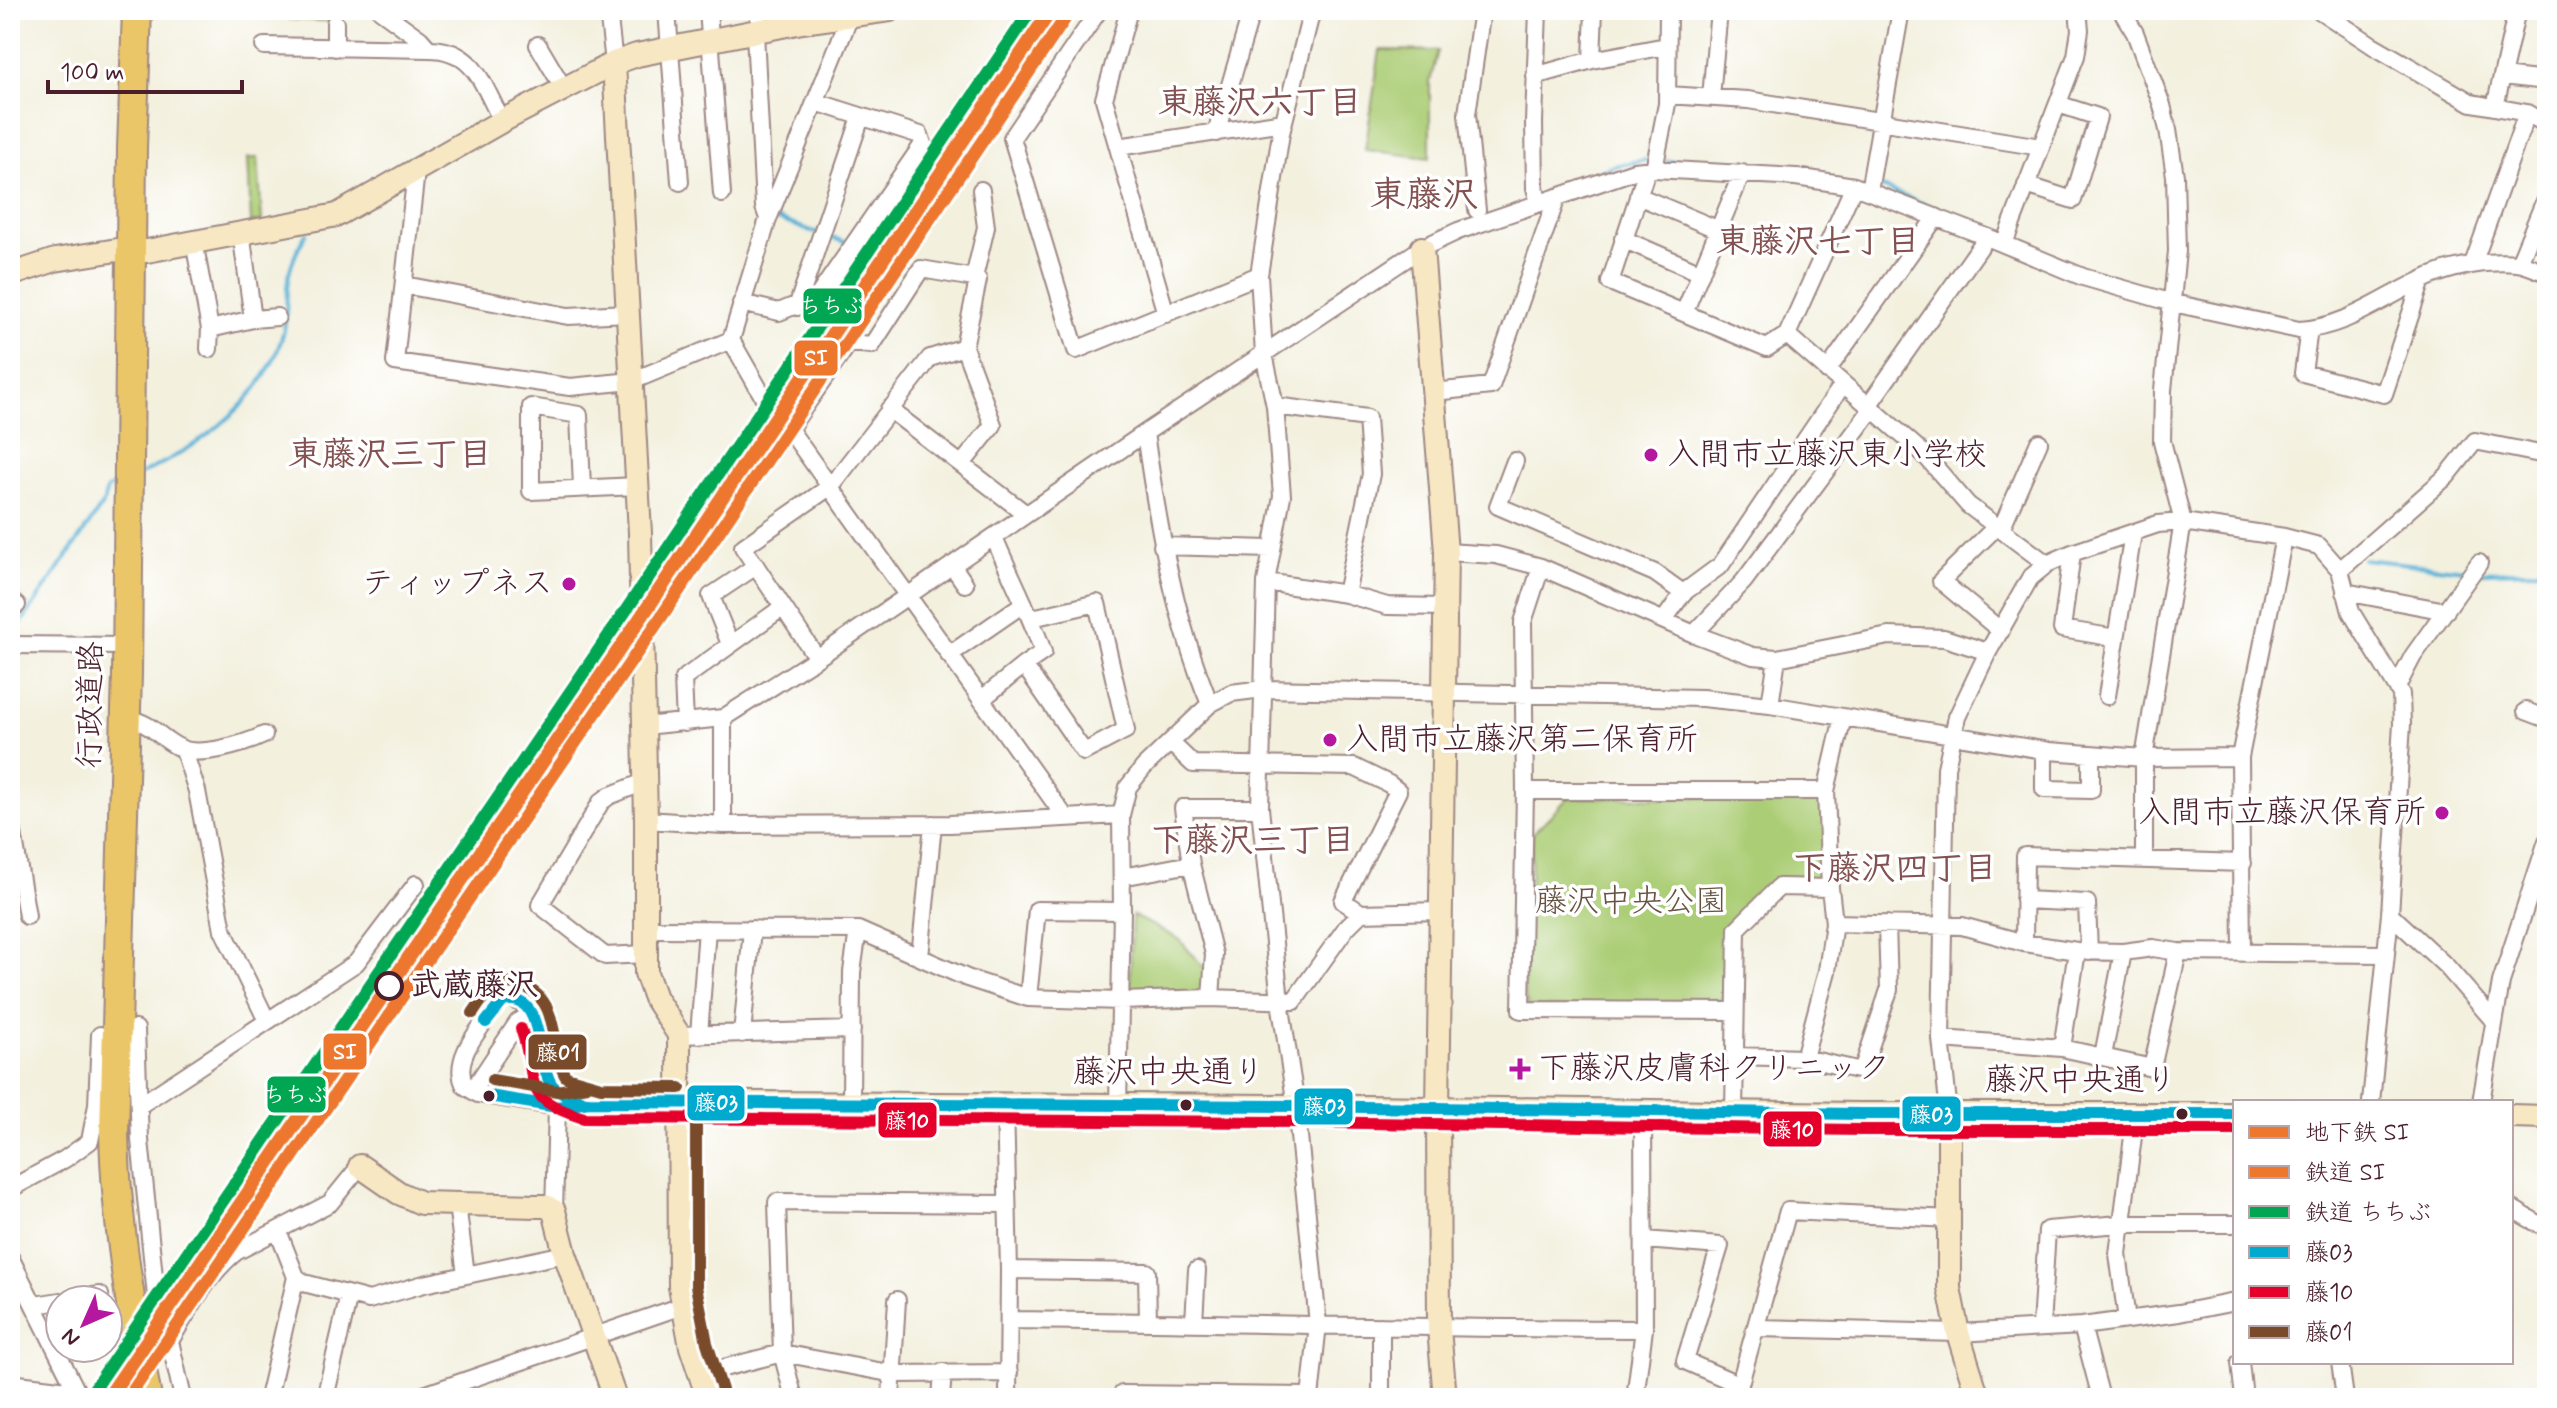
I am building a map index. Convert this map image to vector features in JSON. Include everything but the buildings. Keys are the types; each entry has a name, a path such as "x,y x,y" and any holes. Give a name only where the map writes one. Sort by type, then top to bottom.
{"highway":[{"name":"行政道路","path":"137,10 126,718 108,1032 117,1207 126,1281 147,1398"}],"street":[{"path":"380,10 429,49"},
{"path":"608,10 614,63 637,486 648,986 689,1035"},
{"path":"667,10 680,182"},
{"path":"708,10 722,194"},
{"path":"10,275 55,260 117,250 147,251 337,215 502,121 614,63 802,16 889,10"},
{"path":"1099,10 1012,138 1076,350 1259,275"},
{"path":"1129,10 1104,99 1166,314"},
{"path":"1216,133 1252,10"},
{"path":"1122,1398 1122,1394 1310,1397 1318,1324 1296,1106 1280,1001 1260,808 1266,582 1282,496 1275,441 1275,406 1264,354 1259,275 1284,122 1312,10"},
{"path":"1477,210 1467,114 1482,10"},
{"path":"1538,10 1535,188 1539,203"},
{"path":"1592,60 1594,10"},
{"path":"1668,10 1667,95 1650,170 1638,196 1610,282 1767,348 1787,335 1861,189 1882,121 1901,10"},
{"path":"1711,97 1719,10"},
{"path":"2004,244 2076,56 2080,30 2078,10"},
{"path":"2121,10 2135,33 2156,89 2168,130 2175,176 2177,255 2163,390 2162,441 2183,522 2144,758 2144,860"},
{"path":"2319,10 2472,103 2527,113 2547,125"},
{"path":"2495,107 2517,10"},
{"path":"764,398 731,340 768,219 816,102 845,14"},
{"path":"335,23 335,48"},
{"path":"758,25 764,207 768,219"},
{"path":"538,45 564,89"},
{"path":"264,46 450,50 474,68 502,121"},
{"path":"1535,76 1592,60 1666,46"},
{"path":"2502,76 2547,81"},
{"path":"1667,95 1748,100 2041,147"},
{"path":"741,303 779,312 818,296 923,144 920,135 816,102"},
{"path":"2026,185 2073,200 2098,117 2058,104"},
{"path":"2473,264 2527,113"},
{"path":"797,307 861,117"},
{"path":"1118,147 1284,122"},
{"path":"416,171 395,362 570,387 632,381 731,340"},
{"path":"644,726 723,718 817,658 1422,248 1458,231 1634,171 1796,177 1861,189 2083,277 2173,303 2299,330 2358,315 2422,280 2473,264 2519,263 2547,273"},
{"path":"1684,313 1742,173"},
{"path":"974,278 986,227 981,190"},
{"path":"2519,263 2547,195"},
{"path":"1638,196 1719,230"},
{"path":"1434,392 1491,386 1557,197"},
{"path":"1827,371 1936,217"},
{"path":"241,232 253,319"},
{"path":"1694,634 1744,581 1870,408 1987,237"},
{"path":"1623,239 1701,273"},
{"path":"194,241 210,329 209,349"},
{"path":"1422,248 1446,552 1438,1109 1439,1329 1445,1398"},
{"path":"962,464 993,425 964,347 978,280 921,269 872,345 849,343 789,429 1065,817"},
{"path":"2309,329 2303,373 2384,394 2422,280"},
{"path":"404,285 568,316 628,313"},
{"path":"210,329 277,317"},
{"path":"1787,335 1923,453 1968,505 2047,564"},
{"path":"817,658 743,547 831,486 930,358 964,347"},
{"path":"1664,620 1683,593 1721,565 1843,384"},
{"path":"1275,406 1367,418 1371,474 1346,594"},
{"path":"582,488 579,415 531,407 531,491 637,486"},
{"path":"889,409 1026,514"},
{"path":"1145,433 1162,546 1194,664 1210,704"},
{"path":"2340,570 2447,476 2475,441 2545,455 2547,451"},
{"path":"2001,631 1941,581 1999,528 2039,442"},
{"path":"1515,461 1498,506 1655,573 1683,593"},
{"path":"1978,1398 1958,1333 1949,1288 1949,1113 1941,1039 1946,768 1957,717 1988,652 2030,578 2047,564 2158,524 2183,522 2284,537 2319,546 2340,570 2351,612 2401,694 2402,724 2390,914 2371,1100"},
{"path":"2107,696 2133,533"},
{"path":"982,699 1043,652 994,537"},
{"path":"2242,953 2240,757 2284,537"},
{"path":"1162,546 1271,549"},
{"path":"1446,552 1496,555 1541,567 1694,634 1753,656 1777,658 1889,636 1944,638 1988,652"},
{"path":"2072,553 2062,629 2116,638"},
{"path":"2397,687 2413,656 2479,563"},
{"path":"952,565 965,584"},
{"path":"730,644 711,596 756,566"},
{"path":"1541,567 1523,622 1525,791 1521,1010 1734,1011"},
{"path":"1266,582 1346,594 1387,606 1446,607"},
{"path":"2345,592 2446,611"},
{"path":"949,655 1027,611 1097,603 1126,730 1084,752 1024,665"},
{"path":"685,723 683,679 783,607"},
{"path":"13,649 127,646"},
{"path":"1770,705 1777,658"},
{"path":"1118,1105 1121,815 1128,787 1144,767 1210,704 1231,693 1263,689 1702,698 1770,705 2044,751 2144,758 2240,757"},
{"path":"2526,711 2547,719"},
{"path":"1804,1058 1827,971 1834,923 1826,791 1843,717"},
{"path":"126,718 146,722 184,751 243,745 264,735"},
{"path":"723,718 723,825"},
{"path":"1170,742 1193,764 1354,767 1389,784 1398,791 1343,901 1361,913 1440,911"},
{"path":"184,751 197,791 223,930 267,1021"},
{"path":"2044,751 2044,789 2091,790 2091,754"},
{"path":"644,782 601,802 540,905 605,956 646,954"},
{"path":"1525,791 1826,791"},
{"path":"1211,998 1214,954 1191,864 1183,808 1260,808"},
{"path":"10,815 27,916"},
{"path":"646,820 723,825 933,824 1121,815"},
{"path":"920,957 933,824"},
{"path":"2481,1100 2501,982 2547,841"},
{"path":"2024,943 2025,856 2243,863"},
{"path":"1122,877 1191,864"},
{"path":"140,1105 356,963 416,884"},
{"path":"1734,1112 1737,929 1779,887 1830,888"},
{"path":"2024,900 2087,903 2083,951 2062,1048"},
{"path":"1028,998 1037,910 1122,911"},
{"path":"645,929 858,930 967,978 1028,998 1294,1001 1346,928 1361,913"},
{"path":"2390,914 2447,967 2493,1020"},
{"path":"1834,923 1962,926 2024,943 2083,951 2123,952 2153,948 2178,952 2385,954"},
{"path":"1734,1056 1804,1058 1862,1071 1889,990 1887,924"},
{"path":"707,929 680,1104 679,1262 682,1306 708,1398"},
{"path":"742,1034 752,929"},
{"path":"851,1103 852,972 858,930"},
{"path":"2103,1056 2123,952"},
{"path":"1941,1039 2062,1048 2152,1068 2178,952"},
{"path":"507,998 516,1000 526,1009 536,1023 549,1082 555,1089 586,1102 557,1107 478,1094 465,1086 460,1069 463,1056 499,1002 507,998"},
{"path":"478,1094 476,1085 518,1022 523,1019 536,1023"},
{"path":"10,1189 65,1159 90,1141 108,1032 136,1029 140,1140 156,1296"},
{"path":"689,1035 852,1030"},
{"name":"藤沢中央通り","path":"586,1102 2233,1114"},
{"path":"1005,1105 1008,1398"},
{"path":"557,1107 554,1211 565,1254 615,1398"},
{"path":"1635,1398 1644,1329 1643,1111"},
{"path":"2127,1320 2118,1254 2136,1113"},
{"path":"2513,1116 2547,1117"},
{"path":"183,1398 170,1341 223,1263 236,1252 330,1203 360,1166 409,1199 421,1203 546,1206 554,1211"},
{"path":"794,1398 782,1353 777,1202 1005,1204"},
{"path":"457,1204 466,1275"},
{"path":"2513,1209 2547,1229"},
{"path":"1645,1240 1720,1246 1685,1361 1738,1392 1788,1211 1951,1219"},
{"path":"2041,1327 2047,1230 2120,1224 2233,1224"},
{"path":"278,1231 296,1277 304,1283 369,1300 565,1254"},
{"path":"10,1257 78,1394"},
{"path":"1009,1270 1147,1272 1148,1321"},
{"path":"1194,1322 1197,1270"},
{"path":"268,1398 296,1277"},
{"path":"325,1398 349,1295"},
{"path":"891,1398 897,1300"},
{"path":"1757,1328 1958,1333 2082,1326 2233,1302"},
{"path":"35,1305 44,1304"},
{"path":"415,1398 682,1306"},
{"path":"1009,1320 1318,1324 1439,1329 1644,1329"},
{"path":"1381,1326 1381,1398"},
{"path":"2082,1326 2101,1398"},
{"path":"700,1374 782,1353 894,1374 1009,1373"},
{"path":"2240,1364 2244,1398"},
{"path":"2340,1364 2345,1398"},
{"path":"941,1398 943,1372"},
{"path":"10,1383 78,1394"}],"green space":[{"path":"289,10 341,10 340,22 289,19"},
{"path":"1380,50 1438,51 1430,82 1430,158 1365,150"},
{"path":"248,158 258,158 262,221 251,223"},
{"name":"藤沢中央公園","path":"1814,797 1827,806 1825,876 1820,882 1779,882 1731,927 1725,995 1715,1003 1680,1002 1675,1009 1528,1007 1524,992 1533,833 1568,798"},
{"path":"1132,915 1179,939 1209,974 1211,998 1130,991"}],"waterway":[{"path":"1543,193 1614,166 1645,160"},
{"path":"1667,161 1733,165"},
{"path":"1769,168 1816,172"},
{"path":"1876,185 1960,218"},
{"path":"777,219 817,233"},
{"path":"141,474 209,434 248,398 264,377 284,329 289,274 306,234"},
{"path":"826,236 848,243"},
{"path":"2010,238 2031,247"},
{"path":"2176,294 2267,315"},
{"path":"13,635 103,504 107,489 117,484"},
{"path":"2363,559 2466,570"},
{"path":"2478,572 2534,571 2547,566"}],"metro line":[{"name":"SI","path":"108,1398 1051,10"}],"rail line":[{"name":"ちちぶ","path":"95,1389 1032,10"},
{"name":"SI","path":"127,1398 1064,19"}],"transit line":[{"name":"藤01","path":"473,1013 496,987 516,984 531,990 548,1011 566,1077 601,1087 680,1088"},
{"name":"藤03","path":"486,1022 503,1001 517,1001 527,1007 538,1032 552,1085 563,1094 586,1102 1296,1106 1860,1114 2233,1114"},
{"name":"藤10","path":"521,1029 534,1086 540,1095 563,1111 584,1118 1296,1122 1860,1130 2233,1130"},
{"name":"藤01","path":"492,1080 557,1091 587,1086"},
{"name":"藤03","path":"489,1096 557,1107 589,1102"},
{"name":"藤01","path":"696,1104 696,1286 707,1343 723,1393"}],"place":[{"name":"入間市立藤沢東小学校","path":"1651,455"},
{"name":"ティップネス","path":"569,584"},
{"name":"入間市立藤沢第二保育所","path":"1330,740"},
{"name":"入間市立藤沢保育所","path":"2442,813"},
{"name":"武蔵藤沢","path":"389,986"},
{"name":"下藤沢皮膚科クリニック","path":"1520,1069"}],"district":[{"name":"東藤沢六丁目","path":"1260,103"},
{"name":"東藤沢","path":"1424,196"},
{"name":"東藤沢七丁目","path":"1818,242"},
{"name":"東藤沢三丁目","path":"390,455"},
{"name":"下藤沢三丁目","path":"1253,841"},
{"name":"下藤沢四丁目","path":"1895,869"}]}
